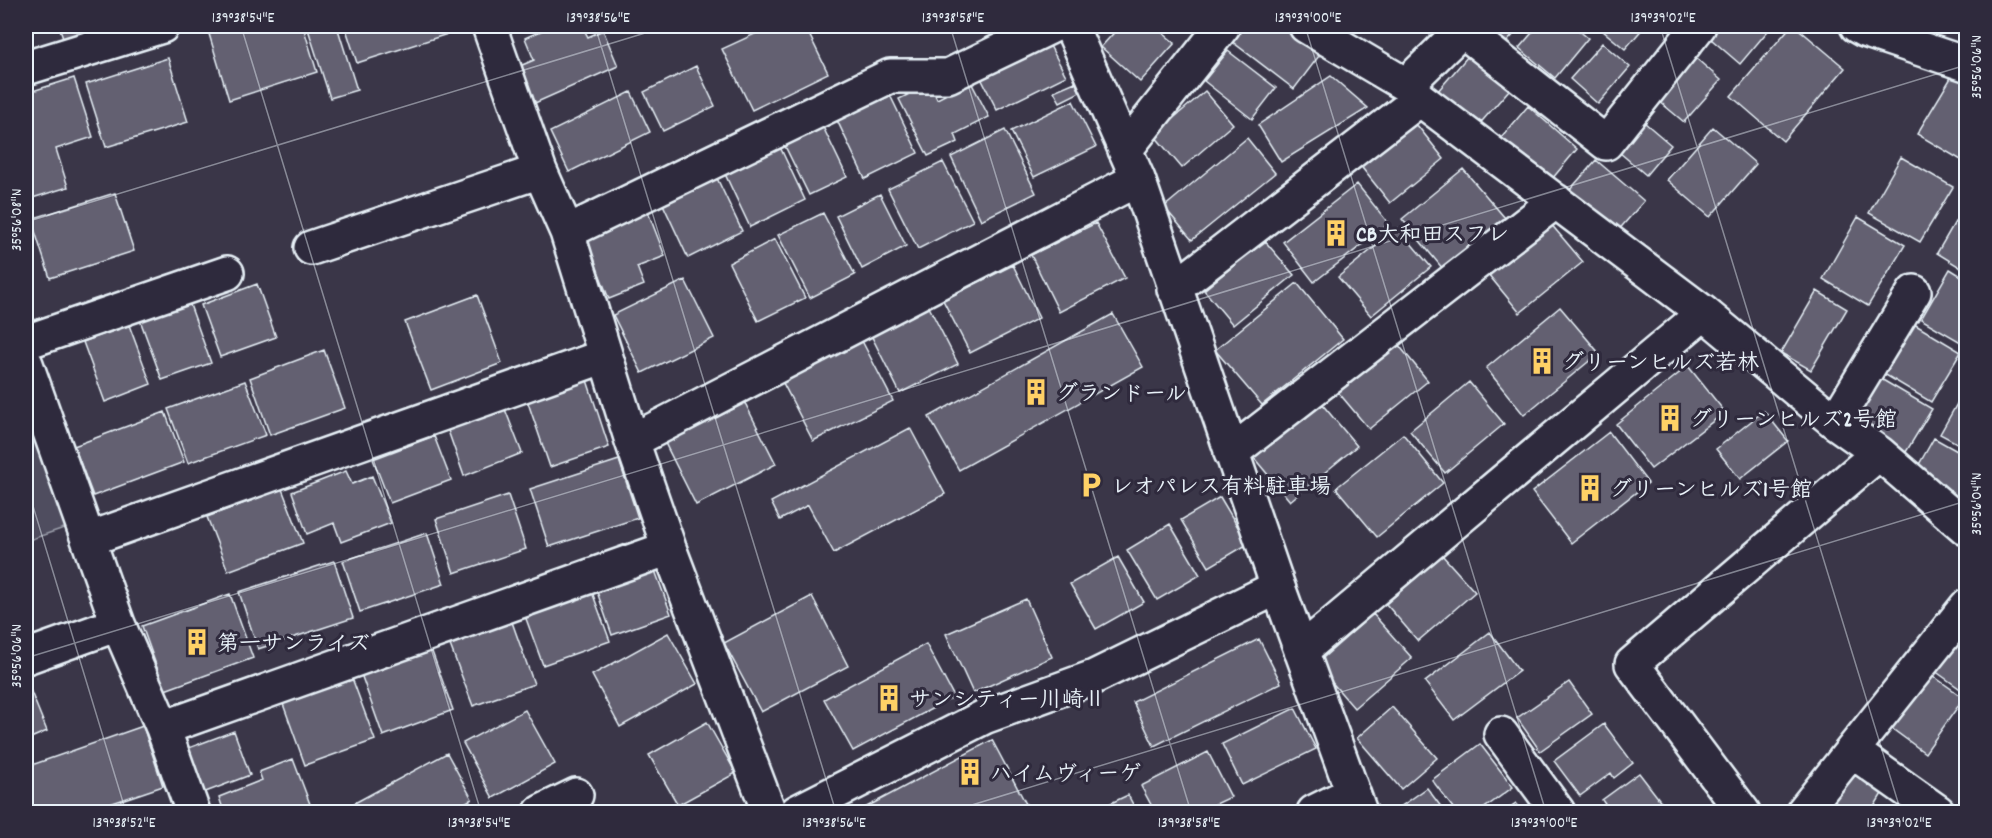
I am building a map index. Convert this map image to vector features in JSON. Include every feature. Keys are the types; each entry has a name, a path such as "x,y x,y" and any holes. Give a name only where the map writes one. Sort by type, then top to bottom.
{"street":[{"path":"26,68 162,26"},
{"path":"489,26 540,171 567,232 632,441 669,548 769,813"},
{"path":"567,232 890,76 948,76 1052,26"},
{"path":"1071,26 1138,179 1231,453 1356,803 1314,813"},
{"path":"1125,150 1223,26"},
{"path":"1306,26 1413,92 1704,313 1835,422 1879,453 1966,528"},
{"path":"1174,289 1413,92 1462,30 1606,143 1699,26"},
{"path":"1863,27 1966,64"},
{"path":"311,248 540,171"},
{"path":"632,441 1138,179"},
{"path":"1231,453 1556,201"},
{"path":"26,342 227,273"},
{"path":"1835,422 1914,292"},
{"path":"1301,651 1704,313"},
{"path":"89,539 605,356"},
{"path":"26,364 118,624 163,728 193,813"},
{"path":"1743,813 1632,664 1879,453"},
{"path":"163,728 669,548"},
{"path":"797,813 984,717 1094,677 1278,587"},
{"path":"1803,813 1966,607"},
{"path":"26,657 118,624"},
{"path":"1501,734 1558,813"},
{"path":"1852,751 1938,813"},
{"path":"541,813 576,795"}],"shaded area":[{"path":"26,414 67,527 26,541"}],"building":[{"path":"59,26 102,26 104,32 65,45"},
{"path":"236,26 303,26 317,72 229,100 209,34"},
{"path":"307,26 337,26 357,90 330,98"},
{"path":"345,26 456,26 457,31 357,63"},
{"path":"552,26 582,26 588,37 603,30 618,66 535,103 520,66 534,60 525,38"},
{"path":"772,26 805,26 828,73 752,110 722,49"},
{"path":"1120,26 1154,26 1175,43 1140,82 1101,47"},
{"path":"1241,26 1280,26 1319,56 1294,89 1230,40"},
{"path":"1487,26 1521,26 1507,42"},
{"path":"1538,26 1573,26 1588,38 1555,78 1519,48"},
{"path":"1597,26 1645,26 1625,49"},
{"path":"1711,26 1772,26 1740,64 1704,33"},
{"path":"1791,26 1795,26 1845,68 1783,141 1731,96"},
{"path":"1048,42 1066,76 997,110 980,76"},
{"path":"1602,43 1630,67 1598,104 1570,79"},
{"path":"1228,51 1276,88 1252,119 1204,81"},
{"path":"1690,53 1721,80 1684,122 1653,96"},
{"path":"1468,56 1509,90 1477,127 1437,92"},
{"path":"168,58 188,122 106,147 86,84"},
{"path":"696,66 715,106 663,131 644,92"},
{"path":"1331,76 1368,108 1281,162 1258,125"},
{"path":"1952,76 1966,84 1966,163 1917,134"},
{"path":"74,78 93,137 56,149 68,187 26,200 26,93"},
{"path":"971,82 989,117 955,134 958,142 928,156 899,99 930,84 937,99"},
{"path":"1075,82 1080,92 1060,102 1054,91"},
{"path":"1205,91 1233,124 1182,168 1154,135"},
{"path":"631,92 650,132 569,172 550,132"},
{"path":"889,93 918,153 865,179 836,118"},
{"path":"1073,101 1096,147 1034,177 1011,131"},
{"path":"1528,106 1577,149 1547,185 1497,143"},
{"path":"1638,117 1671,145 1646,175 1613,147"},
{"path":"1413,120 1444,159 1390,203 1359,164"},
{"path":"823,127 847,177 809,195 785,146"},
{"path":"1713,127 1756,164 1710,217 1667,180"},
{"path":"1005,130 1036,193 981,220 951,157"},
{"path":"1247,138 1275,173 1192,240 1164,207"},
{"path":"780,147 805,200 750,227 725,174"},
{"path":"1901,157 1953,187 1920,242 1869,213"},
{"path":"1596,160 1644,201 1616,233 1568,192"},
{"path":"943,162 973,221 918,249 888,189"},
{"path":"1463,169 1505,218 1443,269 1402,219"},
{"path":"715,174 742,231 688,258 661,200"},
{"name":"CB大和田スフレ","path":"1357,184 1389,224 1314,282 1283,242"},
{"path":"115,193 134,251 50,278 31,219"},
{"path":"880,194 906,246 862,269 836,216"},
{"path":"1966,203 1966,271 1937,253"},
{"path":"646,207 665,256 637,267 644,285 609,299 583,232"},
{"path":"823,213 855,275 810,298 778,235"},
{"path":"1858,217 1905,245 1868,306 1823,279"},
{"path":"1096,223 1125,278 1059,312 1031,255"},
{"path":"1550,223 1583,262 1520,313 1488,274"},
{"path":"1398,228 1431,267 1371,316 1338,277"},
{"path":"775,239 805,298 758,321 729,263"},
{"path":"1264,240 1294,275 1233,325 1204,290"},
{"path":"1013,265 1039,318 970,353 943,300"},
{"path":"1950,269 1966,279 1966,339 1964,344 1921,319"},
{"path":"685,280 714,338 642,373 613,315"},
{"path":"1297,283 1343,339 1262,405 1215,350"},
{"path":"257,284 276,337 220,357 201,305"},
{"path":"1817,291 1847,309 1811,370 1781,353"},
{"path":"477,295 502,363 431,390 405,322"},
{"path":"189,302 211,363 162,380 140,320"},
{"path":"927,303 958,364 900,393 870,333"},
{"name":"グリーンヒルズ若林","path":"1560,307 1599,353 1524,415 1486,368"},
{"name":"グランドール","path":"1113,314 1143,367 959,470 929,417"},
{"path":"1914,324 1961,352 1931,402 1884,374"},
{"path":"129,325 151,384 105,402 83,342"},
{"path":"861,339 893,401 813,441 781,379"},
{"path":"1397,343 1428,381 1369,429 1338,392"},
{"path":"324,350 345,408 270,435 250,378"},
{"name":"グリーンヒルズ2号館","path":"1688,366 1725,412 1651,469 1616,424"},
{"path":"585,374 609,447 550,467 525,394"},
{"path":"1881,379 1932,409 1906,452 1855,423"},
{"path":"245,381 266,435 188,463 168,409"},
{"path":"1469,382 1504,424 1445,473 1410,431"},
{"path":"1958,402 1966,407 1966,448 1940,434"},
{"path":"745,403 776,464 696,505 665,443"},
{"path":"1321,403 1357,446 1290,501 1254,458"},
{"path":"503,404 522,453 464,476 446,425"},
{"path":"1764,411 1788,441 1740,479 1716,449"},
{"path":"165,412 184,462 93,496 74,446"},
{"path":"910,428 945,494 834,553 808,505 780,520 771,502"},
{"name":"グリーンヒルズ1号館","path":"1609,432 1648,483 1571,543 1532,492"},
{"path":"1403,434 1443,483 1377,537 1336,488"},
{"path":"434,436 451,480 390,503 373,459"},
{"path":"1934,438 1966,456 1966,505 1913,475"},
{"path":"619,460 638,518 549,547 530,489"},
{"path":"346,471 352,484 372,476 391,523 341,542 334,523 307,534 292,492"},
{"path":"282,489 303,543 228,571 207,517"},
{"path":"508,495 526,549 454,573 436,519"},
{"path":"1220,497 1248,544 1209,567 1181,520"},
{"path":"1170,524 1200,575 1157,600 1127,550"},
{"path":"427,533 444,584 360,612 343,561"},
{"path":"1442,555 1475,592 1418,641 1386,604"},
{"path":"1118,557 1144,602 1096,629 1070,584"},
{"path":"334,561 353,618 258,649 239,592"},
{"path":"653,565 671,614 612,635 595,586"},
{"path":"592,592 610,641 543,665 525,616"},
{"name":"第一サンライズ","path":"230,594 253,658 165,690 142,626"},
{"path":"812,596 848,666 761,712 724,643"},
{"path":"1026,599 1052,657 973,693 946,634"},
{"path":"1373,614 1412,658 1354,708 1316,664"},
{"path":"512,622 534,684 473,706 450,645"},
{"path":"1966,625 1966,693 1928,666"},
{"path":"1490,632 1519,671 1454,720 1425,682"},
{"path":"668,633 697,684 620,727 592,675"},
{"path":"1259,639 1281,683 1154,746 1133,702"},
{"name":"サンシティー川崎Ⅱ","path":"926,644 954,697 853,751 824,699"},
{"path":"431,649 453,710 383,736 361,674"},
{"path":"1926,671 1964,698 1925,753 1887,725"},
{"path":"352,678 375,740 305,765 283,704"},
{"path":"1569,682 1592,714 1540,751 1517,718"},
{"path":"26,683 47,731 26,740"},
{"path":"1392,707 1437,758 1401,789 1357,738"},
{"path":"1295,708 1316,749 1242,785 1222,744"},
{"path":"525,710 555,764 493,798 463,743"},
{"path":"707,722 736,773 678,805 649,755"},
{"path":"1604,724 1633,763 1614,778 1611,773 1580,796 1554,761"},
{"path":"143,726 163,786 86,812 32,812 26,793 26,767"},
{"path":"234,731 250,775 203,793 186,749"},
{"name":"ハイムヴィーゲ","path":"992,740 1026,804 1011,812 859,811"},
{"path":"1480,744 1513,787 1479,812 1456,812 1432,780"},
{"path":"1208,752 1231,797 1199,812 1155,812 1141,786"},
{"path":"447,753 472,799 448,812 338,812"},
{"path":"293,759 313,812 224,812 219,797 262,780 259,772"},
{"path":"1847,770 1883,792 1871,812 1821,812"},
{"path":"1639,773 1669,812 1605,812 1609,810 1602,800"},
{"path":"1427,788 1445,812 1393,812"},
{"path":"1128,795 1137,812 1092,812"},
{"path":"1516,803 1523,812 1503,812"}],"place":[{"name":"CB大和田スフレ","path":"1336,233"},
{"name":"グリーンヒルズ若林","path":"1542,361"},
{"name":"グランドール","path":"1036,392"},
{"name":"グリーンヒルズ2号館","path":"1670,418"},
{"name":"レオパレス有料駐車場","path":"1091,485"},
{"name":"グリーンヒルズ1号館","path":"1590,488"},
{"name":"第一サンライズ","path":"197,642"},
{"name":"サンシティー川崎Ⅱ","path":"889,698"},
{"name":"ハイムヴィーゲ","path":"970,772"}]}
